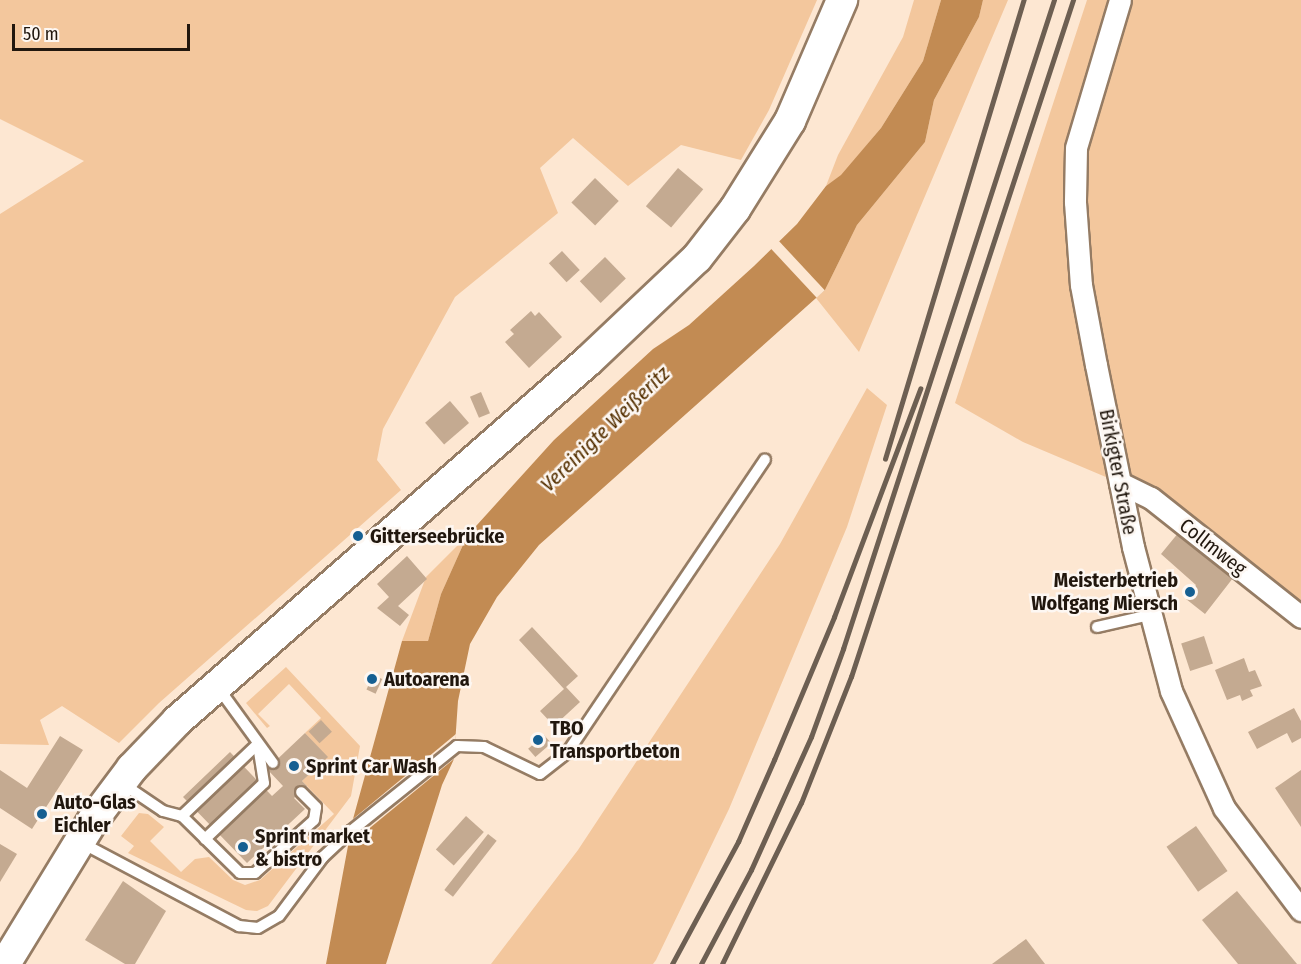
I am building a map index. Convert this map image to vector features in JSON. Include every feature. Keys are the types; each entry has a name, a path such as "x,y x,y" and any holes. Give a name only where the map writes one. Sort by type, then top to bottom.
{"main road":[{"path":"5,964 79,841 120,783 177,721 604,346 697,258 735,209 790,121 842,0"}],"street":[{"name":"Birkigter Straße","path":"1120,0 1076,148 1074,202 1081,285 1120,483 1150,615 1172,691 1224,808 1301,910"},
{"name":"Collmweg","path":"1120,483 1151,498 1301,617"}],"lane":[{"path":"79,841 239,926 258,928 279,916 323,857 351,831 457,746 484,747 540,774 567,753 765,460"},
{"path":"1097,627 1150,615"},
{"path":"217,686 273,763"},
{"path":"182,816 258,744"},
{"path":"205,839 264,783 258,744"},
{"path":"120,783 163,811 182,816 240,873 255,873 314,820 316,807 301,792"}],"shaded area":[{"path":"0,0 817,0 769,110 741,160 681,145 628,186 573,138 540,168 558,213 455,297 383,429 377,460 401,490 159,703 119,743 62,706 40,720 49,745 0,744 0,214 84,161 0,119"},
{"path":"914,0 941,0 923,61 881,128 841,176 826,186 838,155 903,37"},
{"path":"983,0 1008,0 859,352 816,298 825,290 857,225 925,142 934,100 979,17"},
{"path":"1087,0 1301,0 1301,602 1233,562 1120,483 1023,442 955,403"},
{"path":"867,388 887,405 847,527 729,809 656,960 653,964 491,964 578,850 780,544"},
{"path":"467,536 441,594 428,641 402,641 426,577"},
{"path":"286,667 360,746 351,796 268,906 257,911 246,910 128,853 134,846 121,836 139,813 148,814 164,827 150,841 181,872 195,859 209,857 233,880 245,885 260,880 334,814 302,781 327,757 305,733 321,718 289,684 258,714 270,726 267,728 246,703"}],"water":[{"name":"Vereinigte Weißeritz","path":"941,0 983,0 979,17 934,100 925,142 857,225 825,290 539,545 497,597 470,644 458,701 454,759 442,785 386,964 326,964 353,819 402,641 428,641 441,594 467,536 554,440 653,349 689,325 754,266 797,224 826,186 841,175 881,128 923,61"}],"pier":[{"path":"777,239 825,290 817,298 769,247"},
{"path":"456,734 454,759 349,845 353,819"}],"building":[{"path":"678,168 703,189 671,228 646,206"},
{"path":"595,178 619,201 595,225 571,202"},
{"path":"562,251 580,270 567,282 549,263"},
{"path":"605,257 626,279 601,303 580,281"},
{"path":"531,311 535,316 539,312 562,337 529,368 505,342 514,334 510,330"},
{"path":"481,392 490,413 479,418 470,397"},
{"path":"450,401 469,423 444,445 425,423"},
{"path":"1179,532 1233,578 1205,614 1186,599 1196,585 1161,554"},
{"path":"407,556 427,579 398,606 409,615 400,626 377,608 389,597 377,584"},
{"path":"532,627 578,676 566,687 580,702 554,726 540,711 564,689 519,640"},
{"path":"1204,636 1213,664 1190,671 1181,643"},
{"path":"1244,658 1249,672 1255,670 1262,686 1250,690 1253,696 1242,701 1240,695 1227,700 1215,670"},
{"path":"373,675 382,679 376,694 366,690"},
{"path":"1294,708 1301,721 1301,738 1292,743 1287,733 1257,749 1248,732"},
{"path":"321,720 332,732 319,743 309,732"},
{"path":"305,733 328,757 302,781 307,786 294,798 305,809 247,863 183,797 230,752 272,796 283,786 267,769"},
{"path":"544,735 551,743 535,757 528,749"},
{"path":"60,736 83,750 32,829 0,808 0,770 27,788"},
{"path":"1301,770 1301,827 1275,788"},
{"path":"466,816 484,832 454,866 436,849"},
{"path":"1196,826 1228,871 1198,892 1167,847"},
{"path":"488,834 497,841 453,897 444,890"},
{"path":"0,844 17,854 0,882"},
{"path":"123,881 166,911 135,964 125,964 85,940"},
{"path":"1237,891 1297,964 1238,964 1202,920"},
{"path":"1026,939 1045,964 992,964"}],"railway":[{"path":"885,459 1024,0"},
{"path":"701,964 751,870 811,737 843,649 1054,0"},
{"path":"722,964 801,803 851,677 1073,0"},
{"path":"672,964 738,842 774,760 834,617 920,389"}],"place":[{"name":"Gitterseebrücke","path":"358,536"},
{"name":"Meisterbetrieb Wolfgang Miersch","path":"1190,592"},
{"name":"Autoarena","path":"372,679"},
{"name":"TBO Transportbeton","path":"538,740"},
{"name":"Sprint Car Wash","path":"294,766"},
{"name":"Auto-Glas Eichler","path":"42,814"},
{"name":"Sprint market & bistro","path":"243,847"}]}
